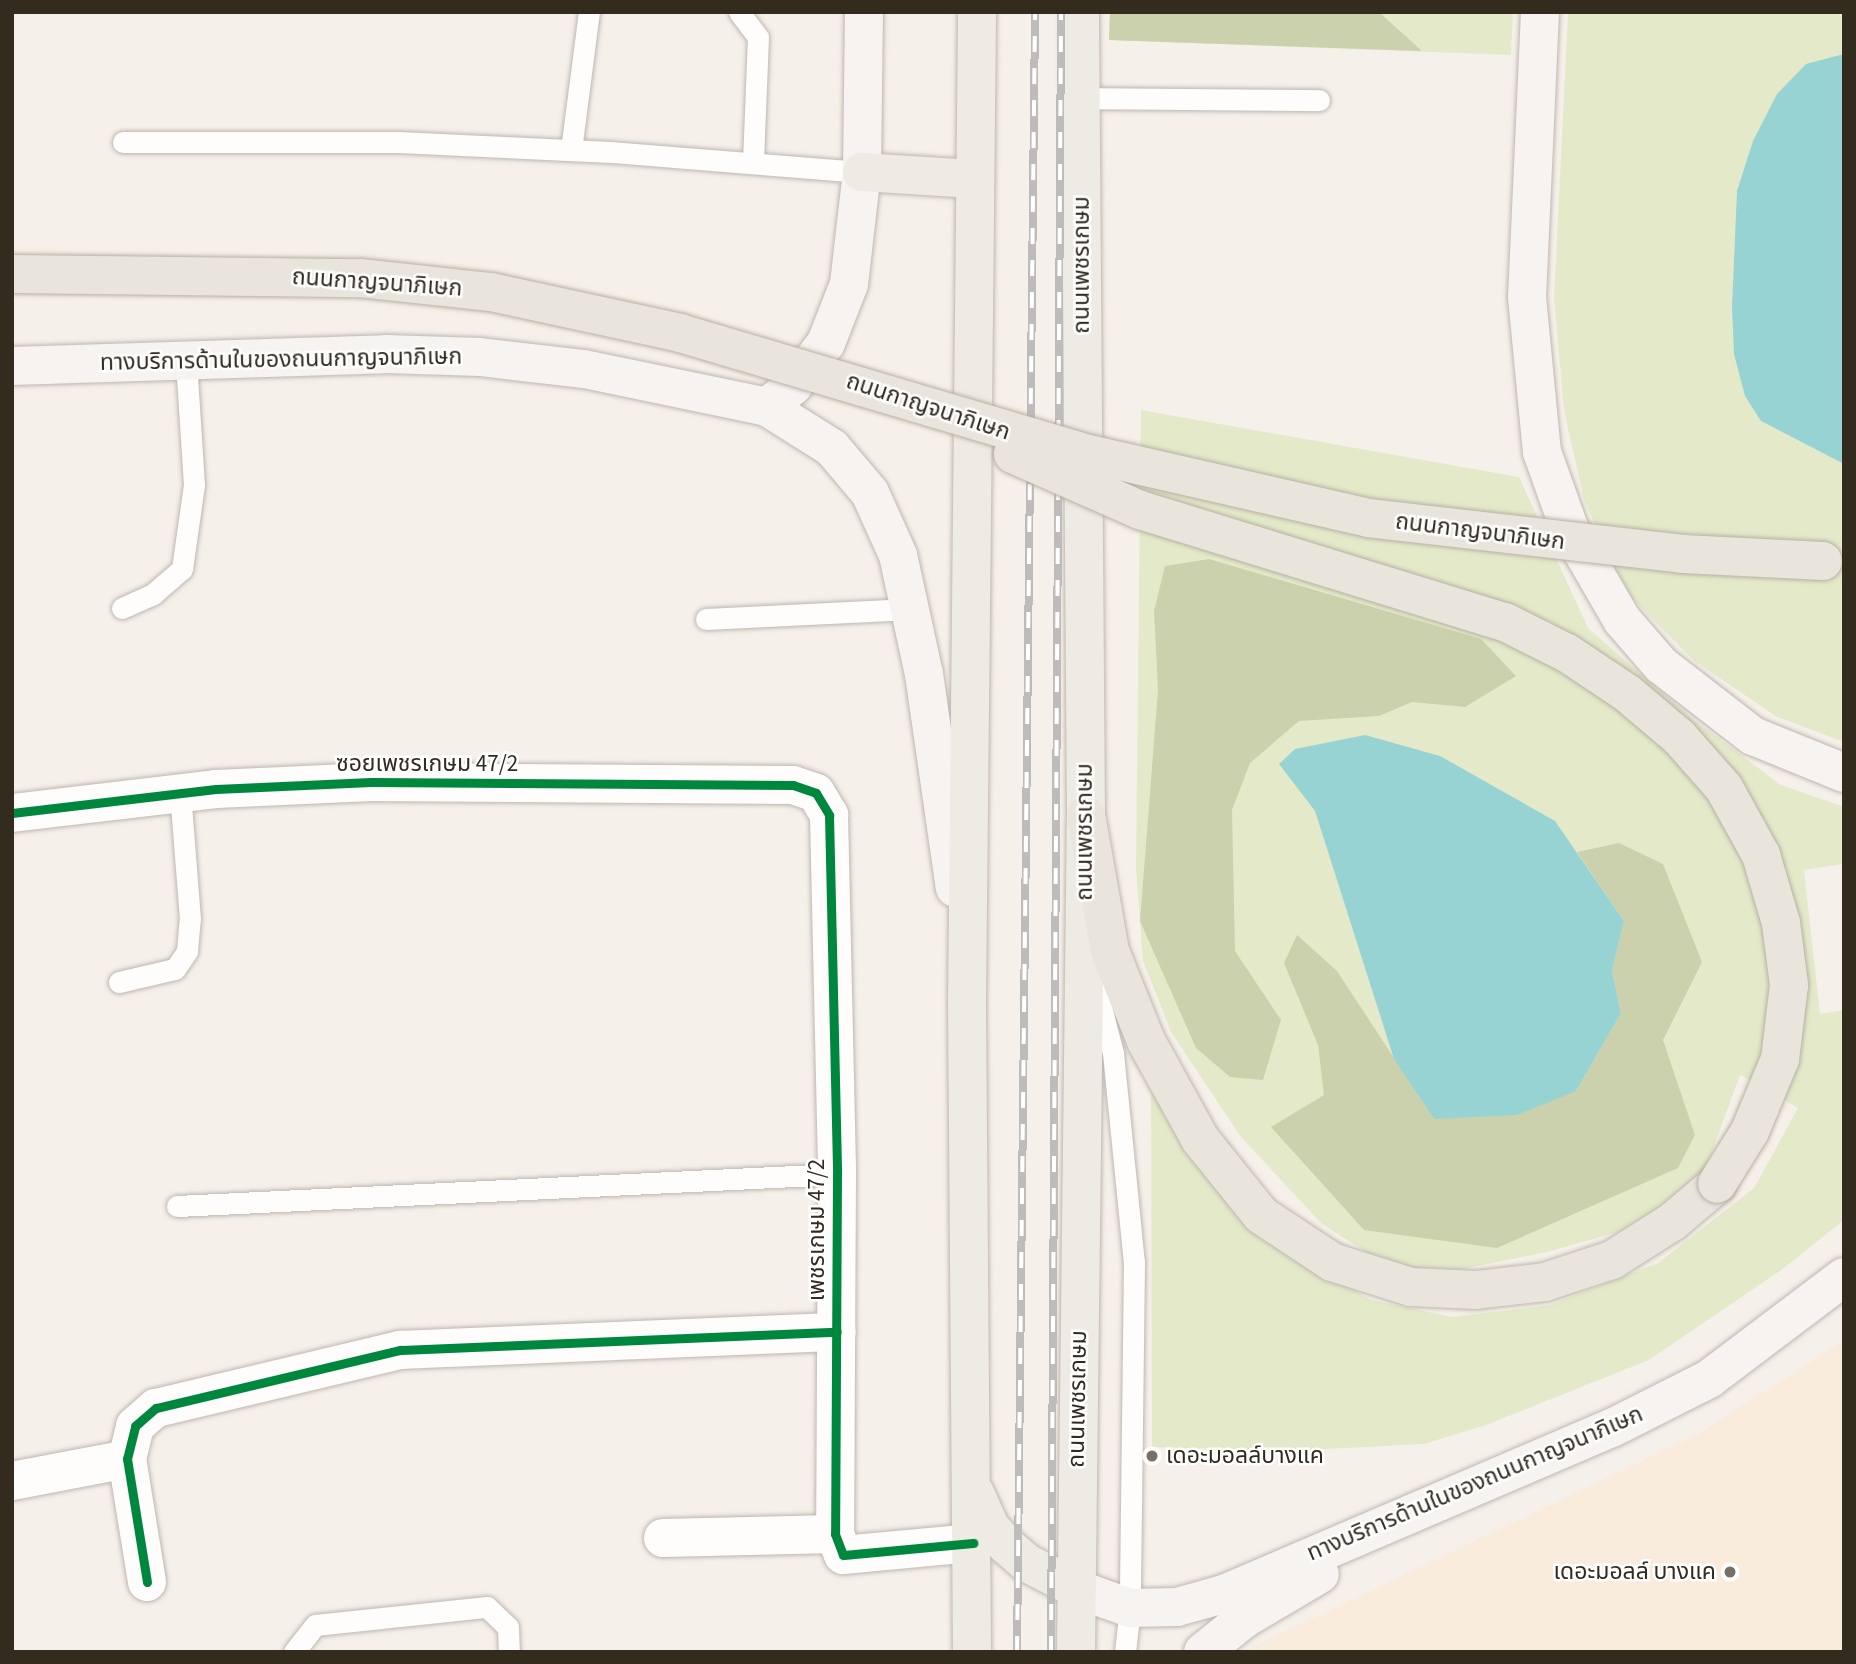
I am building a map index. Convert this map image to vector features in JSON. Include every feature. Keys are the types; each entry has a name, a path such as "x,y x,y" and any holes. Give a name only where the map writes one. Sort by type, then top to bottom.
{"highway":[{"name":"ถนนกาญจนาภิเษก","path":"12,274 360,278 491,292 680,333 834,377 979,425 1089,454 1368,518 1683,554 1834,561"},
{"path":"834,377 1140,510 1506,622 1567,653 1617,686 1679,737 1724,788 1761,855 1781,923 1789,985 1780,1059 1750,1131 1717,1184 1672,1222 1612,1260 1545,1282 1476,1290 1411,1287 1332,1262 1261,1215 1200,1139 1146,1041 1110,951 1086,815"}],"main road":[{"path":"767,407 793,387 826,343 849,284 862,172 864,12"},
{"path":"972,1652 967,1005 977,12"},
{"name":"ถนนเพชรเกษม","path":"1076,1652 1086,815 1080,12"},
{"path":"1540,12 1527,297 1542,452 1570,530 1622,620 1661,665 1753,736 1844,773"},
{"path":"862,172 974,179"},
{"name":"ทางบริการด้านในของถนนกาญจนาภิเษก","path":"12,366 386,354 480,358 584,369 767,407 832,448 870,493 898,555 949,833 967,1005"},
{"name":"ทางบริการด้านในของถนนกาญจนาภิเษก","path":"1077,1589 1130,1608 1201,1602 1612,1427 1709,1379 1844,1277"},
{"path":"972,1488 990,1527 1006,1545 1027,1563 1077,1589"},
{"path":"1203,1652 1244,1619 1448,1497"}],"street":[{"name":"ซอยเพชรเกษม 47/2","path":"12,813 180,793 371,782 793,785 816,793 828,815"},
{"name":"เพชรเกษม 47/2","path":"828,815 837,1174 835,1534"},
{"path":"147,1582 127,1459 135,1426 156,1408 400,1350 837,1332"},
{"path":"12,1481 127,1459"},
{"path":"663,1538 835,1534 842,1555 973,1544"}],"lane":[{"path":"571,150 589,12"},
{"path":"739,12 758,37 753,163"},
{"path":"1081,98 1319,100"},
{"path":"123,142 398,142 571,150 862,172"},
{"path":"122,608 153,594 182,569 194,485 186,360"},
{"path":"706,619 910,609"},
{"path":"120,982 175,969 187,951 190,919 180,793"},
{"path":"1084,941 1113,1053 1128,1165 1134,1262 1130,1608 1125,1652"},
{"path":"177,1206 837,1174"},
{"path":"294,1652 315,1625 487,1606 508,1627 509,1652"}],"shaded area":[{"path":"1844,1341 1844,1652 1243,1652 1698,1434"}],"green space":[{"path":"1110,12 1513,12 1511,55 1109,40"},
{"path":"1110,12 1381,14 1422,51 1109,40"},
{"path":"1568,12 1844,12 1844,742 1777,717 1693,660 1623,589 1584,500 1564,411 1554,299"},
{"path":"1141,410 1519,477 1588,628 1694,720 1781,785 1844,807 1844,864 1804,870 1820,1014 1844,1010 1844,1220 1784,1268 1649,1360 1486,1425 1424,1444 1285,1451 1152,1447 1151,1092 1258,1236 1371,1300 1452,1317 1550,1305 1658,1263 1754,1188 1798,1108 1740,1075 1709,1160 1679,1196 1636,1227 1547,1252 1443,1273 1389,1267 1321,1223 1241,1137 1171,1032 1143,961 1136,869"},
{"path":"1209,559 1481,639 1516,676 1465,707 1412,702 1379,716 1299,721 1250,763 1232,810 1235,951 1281,1020 1263,1080 1230,1077 1196,1048 1140,921 1158,690 1154,611 1165,566"},
{"path":"1619,843 1663,864 1702,962 1663,1040 1695,1135 1678,1168 1497,1248 1364,1230 1271,1127 1324,1095 1318,1045 1284,963 1297,935 1337,971 1434,1119 1576,1091 1621,1013 1612,971 1624,921 1577,852"}],"water":[{"path":"1844,54 1844,464 1761,421 1745,396 1734,354 1732,307 1737,191 1753,141 1777,94 1806,64"},
{"path":"1365,735 1440,756 1555,821 1624,921 1612,971 1621,1013 1576,1091 1517,1115 1434,1119 1394,1059 1315,811 1279,764 1295,749"}],"railway":[{"path":"1017,1652 1035,12"},
{"path":"1051,1652 1061,12"}],"cycle path":[{"path":"12,813 216,789 371,782 793,785 816,793 829,815 837,1174 835,1534 843,1555 973,1543"},
{"path":"147,1582 127,1459 135,1426 156,1408 400,1350 837,1332"}],"place":[{"name":"เดอะมอลล์บางแค","path":"1152,1456"},
{"name":"เดอะมอลล์ บางแค","path":"1730,1572"}]}
